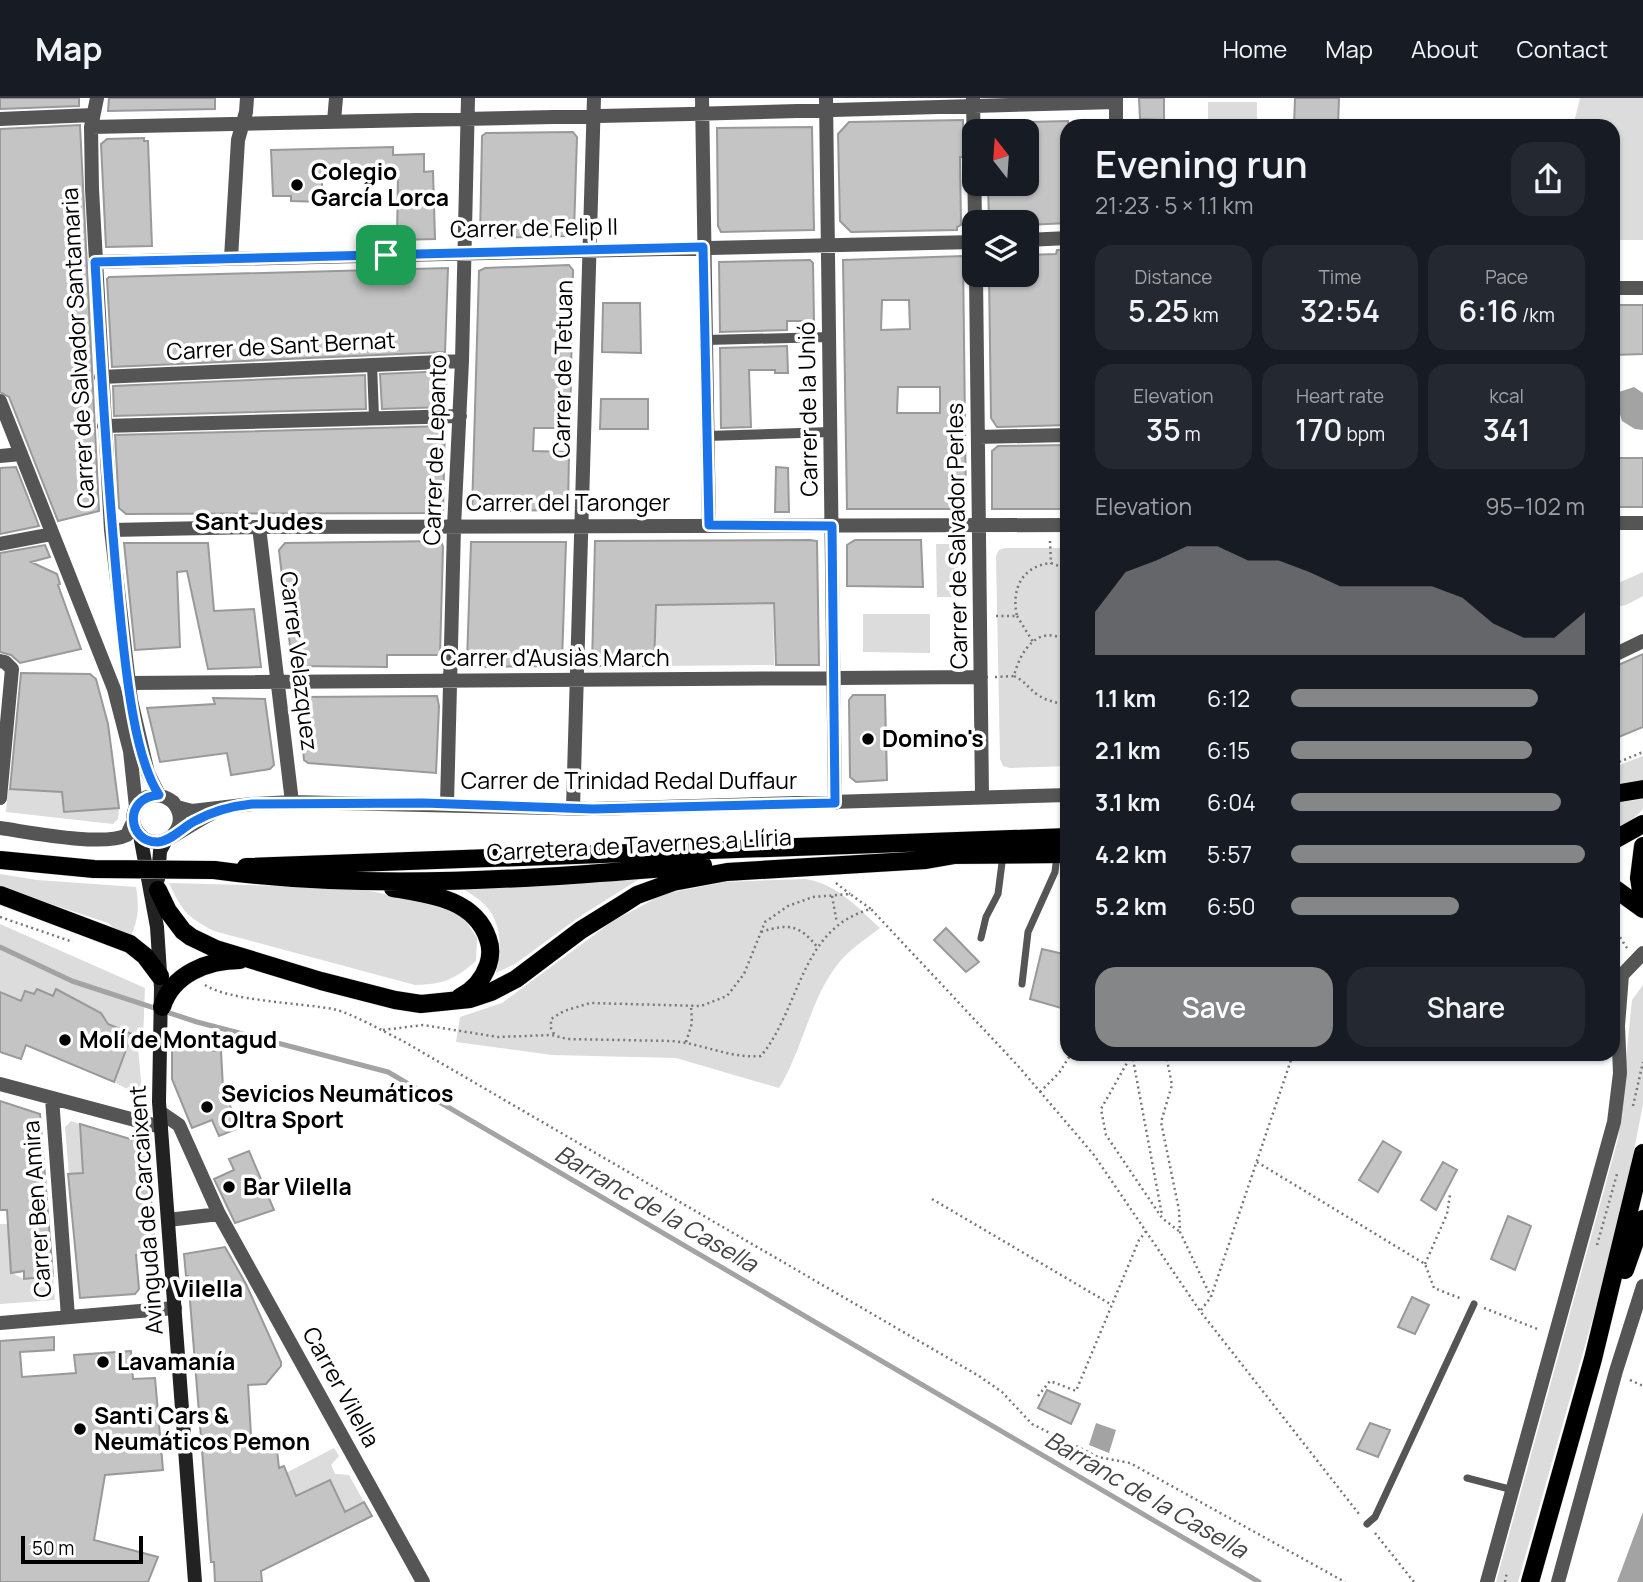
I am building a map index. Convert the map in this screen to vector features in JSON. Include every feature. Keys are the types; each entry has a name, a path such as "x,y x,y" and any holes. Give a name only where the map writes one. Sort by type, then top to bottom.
{"main road":[{"path":"1620,793 1643,789"},
{"path":"1620,837 1643,824"},
{"path":"137,829 157,927"},
{"name":"Carretera de Tavernes a Llíria","path":"0,860 94,869 214,870 325,863 1060,837"},
{"path":"157,927 160,851 169,838"},
{"path":"1643,846 1639,878 1643,903"},
{"path":"0,895 130,944 145,956 163,990 181,978 215,963 240,960 395,1000 451,1002 491,992 516,979 581,930 637,895 673,882 727,872 926,860 955,855"},
{"name":"Carretera de Tavernes a Llíria","path":"214,870 272,878 338,880 532,877 821,858 1060,855"},
{"path":"338,880 426,894 455,903 474,914 485,928 490,945 490,959 485,975 477,985 451,1002"},
{"path":"158,890 177,924 191,937 265,965"},
{"path":"1620,892 1643,908"},
{"name":"Avinguda de Carcaixent","path":"157,927 163,990 159,1044 160,1120 195,1582"},
{"path":"1530,1582 1593,1359 1643,1153"},
{"path":"1593,1359 1643,1219"}],"street":[{"path":"231,258 238,140 247,98"},
{"path":"334,121 336,98"},
{"name":"Carrer de Lepanto","path":"447,804 468,98"},
{"name":"Carrer de Tetuan","path":"573,808 594,98"},
{"path":"702,98 709,525"},
{"path":"0,119 94,108 242,123 703,113 826,104 1116,100 1116,119"},
{"path":"973,102 975,210"},
{"name":"Carrer de la Unió","path":"826,104 835,803"},
{"name":"Carrer de Salvador Santamaria","path":"94,108 95,262 111,530 129,683 142,754 151,783 159,795"},
{"path":"1039,239 1060,238"},
{"name":"Carrer de Felip II","path":"95,262 962,242"},
{"name":"Carrer de Salvador Perles","path":"976,287 982,797"},
{"path":"1620,288 1643,288"},
{"path":"705,340 830,337"},
{"name":"Carrer de Sant Bernat","path":"101,377 462,361"},
{"path":"372,364 374,417"},
{"path":"0,401 117,697 130,751 137,829"},
{"path":"104,426 460,416"},
{"path":"707,436 831,432"},
{"path":"978,437 1060,435"},
{"path":"0,456 21,454"},
{"path":"1620,523 1643,523"},
{"name":"Carrer del Taronger","path":"111,530 582,525 1060,525"},
{"name":"Carrer Velazquez","path":"259,527 292,802"},
{"path":"0,544 52,534"},
{"path":"1620,652 1643,641"},
{"path":"0,797 6,665"},
{"name":"Carrer d'Ausiàs March","path":"129,683 981,677"},
{"path":"136,807 143,799 159,795 169,799 177,807 180,822 169,838 155,842 137,829"},
{"name":"Carrer de Trinidad Redal Duffaur","path":"177,807 192,811 292,802 573,808 1060,795"},
{"name":"Carrer de Trinidad Redal Duffaur","path":"169,838 195,821 233,806"},
{"path":"0,828 45,835 108,839 127,835 137,829"},
{"path":"1620,971 1643,953"},
{"path":"1487,1582 1602,1171 1614,1122 1619,1061"},
{"path":"0,1084 52,1098 160,1120"},
{"name":"Carrer Ben Amira","path":"52,1098 68,1317"},
{"name":"Carrer Vilella","path":"160,1120 179,1125 219,1213 423,1582"},
{"path":"168,1220 219,1213"},
{"path":"1558,1582 1616,1371 1643,1286"},
{"path":"0,1323 175,1308"}],"lane":[{"path":"981,938 986,917 998,894 1003,854"},
{"path":"1022,984 1028,932 1060,860"},
{"path":"1367,1524 1375,1517 1474,1304"},
{"path":"1467,1478 1513,1490"}],"path":[{"path":"1050,525 1051,564"},
{"path":"1033,642 1017,616 1015,598 1021,578 1033,568 1051,564 1060,568"},
{"path":"988,617 1017,616"},
{"path":"1014,676 1022,652 1033,642 1051,635 1060,637"},
{"path":"981,677 1014,676 1025,681 1034,692 1045,699 1060,703"},
{"path":"1620,762 1643,752"},
{"path":"555,1036 551,1019 564,1011 590,1003 701,1006 727,996 744,974 765,922 788,906 813,897 850,894 871,909 1094,1154 1200,1311 1414,1582"},
{"path":"832,895 837,925"},
{"path":"381,1031 423,1026 498,1038 555,1036 567,1039 686,1042 746,1057 761,1056 771,1044 805,968 818,948 837,925 871,909"},
{"path":"761,932 780,926 795,928 807,934 818,948"},
{"path":"199,981 213,990 337,1010 402,1041 979,1376 1002,1392 1032,1424 1098,1457 1130,1463 1345,1582"},
{"path":"686,1042 692,1023 691,1006"},
{"path":"1040,1092 1067,1061"},
{"path":"1128,1061 1101,1109 1106,1135 1162,1219 1180,1232"},
{"path":"1133,1061 1162,1219"},
{"path":"1167,1061 1172,1085 1161,1122 1179,1210 1180,1232 1211,1297"},
{"path":"1200,1311 1211,1297 1291,1061"},
{"path":"1257,1162 1425,1264 1434,1289 1554,1336"},
{"path":"1425,1264 1447,1214 1450,1195"},
{"path":"932,1199 1112,1305"},
{"path":"1038,1396 1050,1381 1076,1391 1139,1240 1147,1230"}],"shaded area":[{"path":"1580,98 1643,98 1643,240 1620,240 1620,119 1575,119"},
{"path":"1208,102 1257,102 1257,119 1208,119"},
{"path":"1634,387 1643,393 1643,430 1635,429 1622,421 1620,392"},
{"path":"936,544 961,544 962,597 937,597"},
{"path":"1060,548 1060,766 1010,768 1003,766 1000,759 996,556 999,550"},
{"path":"1643,572 1643,596 1620,606 1620,582"},
{"path":"773,603 774,665 654,666 656,605"},
{"path":"863,614 930,614 930,653 863,652"},
{"path":"1643,756 1643,781 1620,785 1620,765"},
{"path":"8,789 62,792 64,812 119,808 118,819 113,824 6,812"},
{"path":"1643,799 1643,809 1620,827 1620,802"},
{"path":"0,874 37,880 136,887 138,912 131,936 108,923 0,887"},
{"path":"644,876 579,917 515,964 496,973 499,938 495,920 485,905 457,885"},
{"path":"805,879 837,891 880,928 849,952 824,985 779,1088 676,1058 552,1055 456,1042 460,1017 502,1003 613,921 664,894 725,882"},
{"path":"169,883 354,888 436,904 464,918 477,938 476,961 448,980 415,985 214,931 186,912"},
{"path":"0,924 145,988 143,1038 137,1037 142,1091 129,1090 114,1082 132,1035 108,1024 101,1012 57,989 53,996 37,989 34,994 25,991 21,1001 0,992"},
{"path":"1643,985 1643,1104 1620,1222 1518,1582 1496,1582 1618,1139 1632,1000"},
{"path":"71,1121 80,1124 83,1173 69,1174 65,1127"},
{"path":"0,1224 8,1224 12,1273 24,1279 53,1276 55,1300 0,1304"},
{"path":"1096,1423 1116,1430 1109,1453 1089,1445"},
{"path":"334,1448 339,1456 331,1465 335,1474 349,1475 364,1502 344,1512 330,1480 296,1496 286,1473"},
{"path":"1643,1512 1643,1582 1617,1582"}],"building":[{"path":"0,98 79,98 79,106 0,109"},
{"path":"109,98 215,98 215,109 108,111"},
{"path":"1139,98 1164,98 1164,119 1140,119"},
{"path":"1295,98 1339,98 1338,119 1294,119"},
{"path":"962,120 961,225 957,230 851,232 840,221 838,134 849,122"},
{"path":"1060,121 1060,223 1039,224 1039,210 989,210 988,196 1040,196 1040,122"},
{"path":"80,125 99,511 58,521 9,397 0,392 0,129"},
{"path":"812,127 814,230 721,232 718,226 717,128"},
{"path":"573,132 577,137 574,232 571,236 480,238 482,136 486,133"},
{"path":"144,138 144,141 148,141 152,246 106,247 101,144 107,139"},
{"name":"Colegio García Lorca","path":"393,147 393,155 424,154 424,172 433,171 435,239 397,240 398,174 322,175 322,202 291,201 291,196 273,196 271,150"},
{"path":"1057,250 1060,250 1060,425 997,427 991,418 989,287 1039,287 1039,255 1056,254"},
{"path":"962,256 966,509 847,509 843,260","holes":["882,300 909,300 910,329 881,330","898,387 940,387 940,413 897,413"]},
{"path":"810,260 813,263 814,321 787,321 787,330 720,332 719,262"},
{"path":"569,265 573,270 570,428 534,428 533,451 569,452 568,510 472,511 479,271 485,268"},
{"path":"448,268 445,352 112,367 109,277"},
{"path":"603,303 640,303 641,353 602,352"},
{"path":"1620,305 1643,305 1643,354 1620,355"},
{"path":"787,346 788,373 749,370 751,427 721,428 720,348"},
{"path":"447,371 445,407 382,409 380,374"},
{"path":"365,375 366,409 114,416 113,386"},
{"path":"601,399 648,399 648,429 600,429"},
{"path":"445,426 443,513 126,514 119,508 115,435"},
{"path":"1060,445 1060,509 992,509 992,451 998,446"},
{"path":"1620,458 1643,458 1643,507 1620,507"},
{"path":"16,467 39,526 0,534 0,468"},
{"path":"776,467 788,468 789,512 775,512"},
{"path":"855,540 921,540 923,587 847,586 847,545"},
{"path":"441,541 440,655 387,655 387,667 295,666 292,663 279,550 285,543"},
{"path":"595,541 817,541 819,665 776,665 774,603 656,605 654,666 592,666"},
{"path":"471,542 566,542 562,661 556,666 470,667 467,661"},
{"path":"124,543 208,543 214,611 254,609 261,667 208,669 187,571 177,572 180,647 135,650"},
{"path":"45,545 50,557 31,562 57,574 58,585 81,649 20,663 11,655 0,652 0,553"},
{"path":"1643,654 1643,727 1620,737 1620,664"},
{"path":"21,673 90,674 96,679 108,724 119,808 64,812 62,792 10,789"},
{"name":"Domino's","path":"853,695 885,695 887,780 856,782 850,777 849,700"},
{"path":"437,696 439,706 436,773 308,763 304,760 298,700 302,697"},
{"path":"213,698 265,699 274,765 270,769 231,775 227,753 160,762 147,708 215,704"},
{"path":"946,928 979,962 966,972 934,940"},
{"path":"1042,949 1060,953 1060,1008 1030,999"},
{"name":"Molí de Montagud","path":"37,989 53,996 56,989 101,1013 108,1024 132,1034 114,1082 26,1045 21,1059 0,1052 0,992 21,1001 25,991 34,994"},
{"path":"172,1048 221,1051 223,1088 239,1128 219,1136 212,1120 192,1128 172,1079"},
{"path":"0,1101 40,1114 53,1276 24,1279 24,1271 11,1273 7,1210 0,1210"},
{"path":"80,1124 147,1144 155,1253 136,1255 139,1289 135,1294 80,1298 68,1174 83,1173"},
{"path":"1383,1141 1401,1152 1378,1192 1359,1180"},
{"path":"249,1151 274,1210 235,1223 214,1179 234,1170 229,1159"},
{"path":"1443,1162 1457,1170 1436,1210 1421,1200"},
{"path":"1508,1216 1531,1226 1515,1270 1491,1259"},
{"path":"225,1247 246,1284 281,1362 281,1366 266,1384 248,1385 252,1452 277,1450 279,1468 284,1466 296,1496 330,1480 345,1512 364,1502 372,1516 261,1571 262,1582 215,1582 214,1562 211,1562 184,1254"},
{"path":"1412,1297 1429,1305 1415,1334 1398,1327"},
{"name":"Santi Cars & Neumáticos Pemon","path":"54,1337 54,1350 20,1352 22,1377 76,1373 74,1355 131,1351 133,1379 155,1378 163,1470 105,1475 94,1540 158,1557 148,1582 0,1582 0,1341"},
{"path":"1047,1390 1080,1404 1071,1424 1038,1408"},
{"path":"1370,1423 1390,1430 1378,1457 1357,1449"}],"waterway":[{"name":"Barranc de la Casella","path":"0,947 72,981 197,1022 388,1072 1259,1582"}],"place":[{"name":"Colegio García Lorca","path":"297,185"},
{"name":"Domino's","path":"868,739"},
{"name":"Molí de Montagud","path":"65,1040"},
{"name":"Sevicios Neumáticos Oltra Sport","path":"207,1107"},
{"name":"Bar Vilella","path":"229,1187"},
{"name":"Lavamanía","path":"103,1362"},
{"name":"Santi Cars & Neumáticos Pemon","path":"80,1429"}],"district":[{"name":"Sant Judes","path":"259,522"},
{"name":"Vilella","path":"208,1289"}],"route":[{"path":"703,247 709,525 832,526 835,803 593,809 292,802 233,806 209,814 160,842 150,841 140,835 133,822 136,807 143,799 159,795 151,783 142,754 125,659 110,515 95,262 386,255 703,247"}]}
